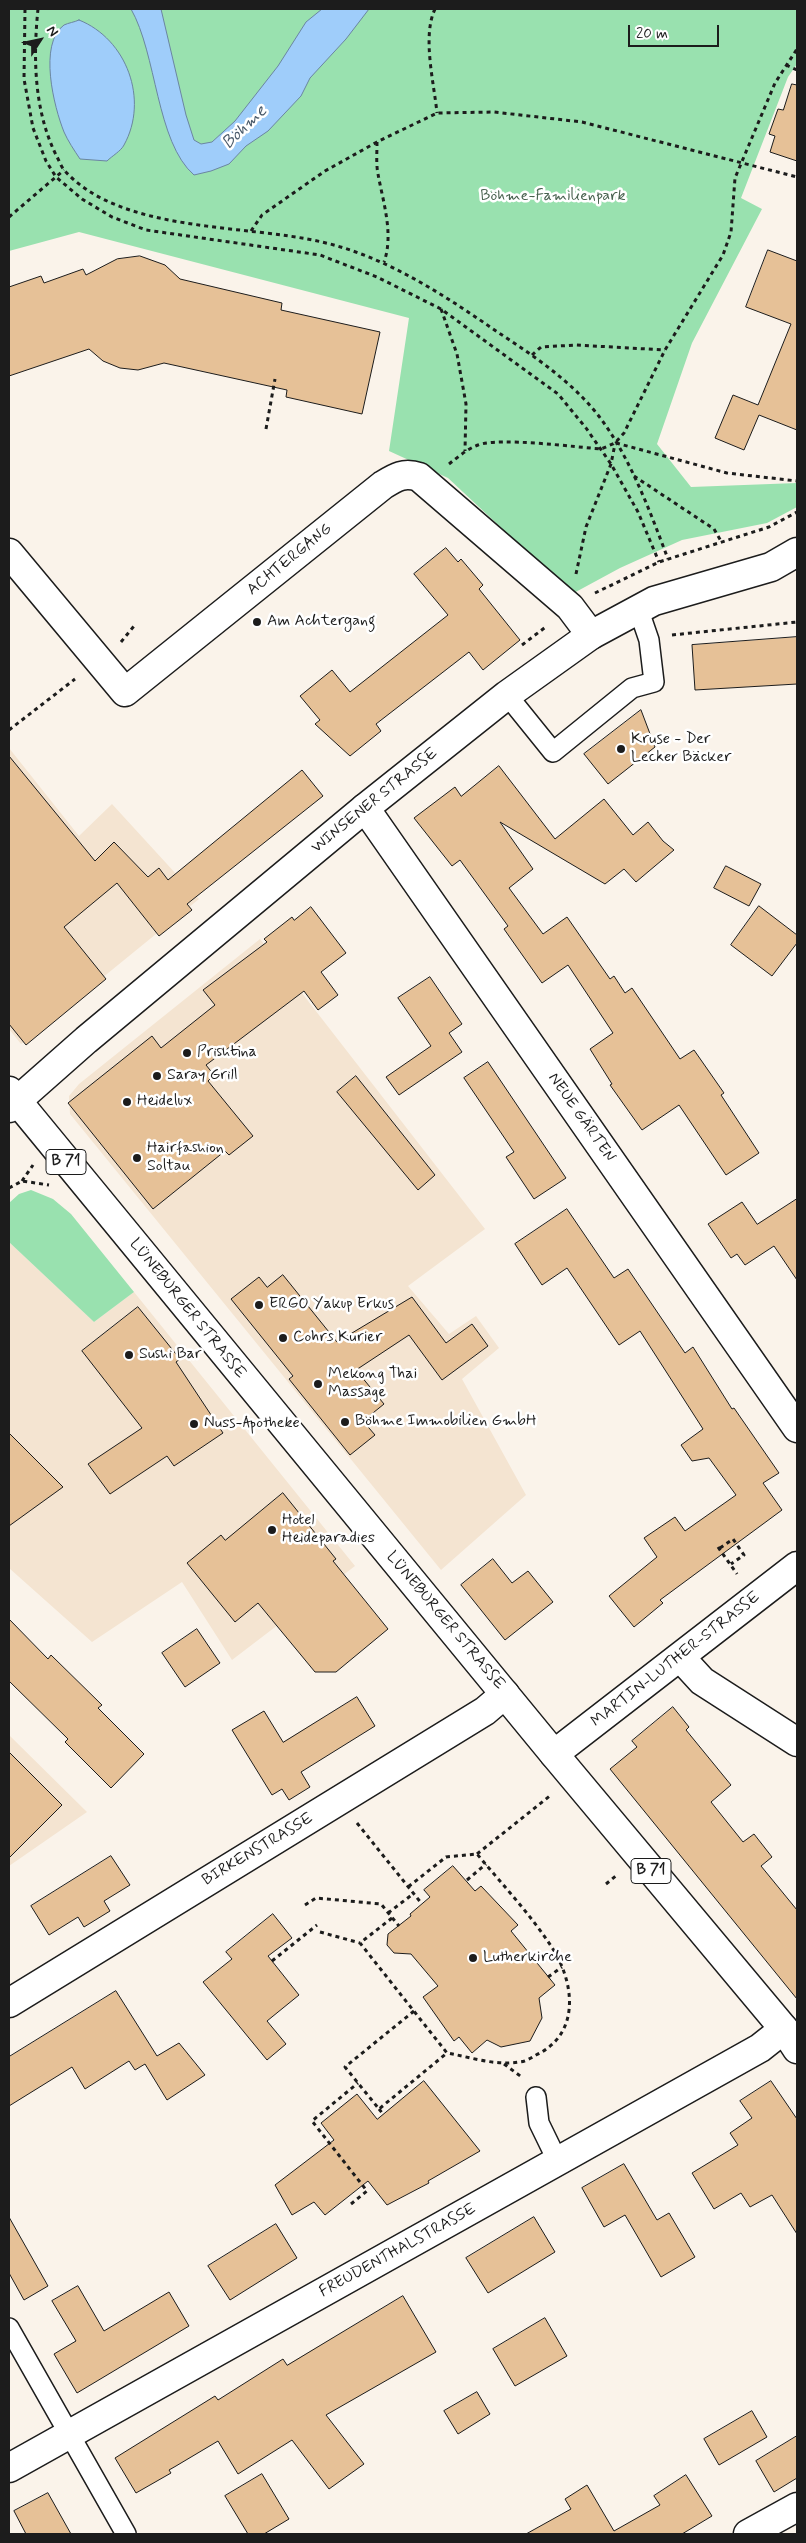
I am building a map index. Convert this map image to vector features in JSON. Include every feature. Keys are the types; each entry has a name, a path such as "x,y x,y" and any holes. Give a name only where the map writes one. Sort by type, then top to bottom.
{"street":[{"name":"ACHTERGANG","path":"9,553 124,692 384,485 397,476 409,474 419,477 570,607 591,635"},
{"name":"WINSENER STRASSE","path":"11,1100 365,808 507,695 591,635 654,601 771,567 797,552"},
{"path":"771,567 797,574"},
{"name":"NEUE GÄRTEN","path":"365,808 797,1428"},
{"name":"LÜNEBURGER STRASSE","path":"11,1100 790,2039"},
{"name":"MARTIN-LUTHER-STRASSE","path":"554,1754 797,1566"},
{"path":"680,1656 702,1681 797,1742"},
{"name":"BIRKENSTRASSE","path":"9,2003 485,1712 505,1694"},
{"name":"FREUDENTHALSTRASSE","path":"9,2468 760,2048 790,2039"},
{"path":"748,2534 797,2507"}],"lane":[{"path":"507,695 553,752 632,688 654,682 649,640 638,608"},
{"path":"536,2097 539,2123 558,2162"},
{"path":"9,2328 126,2534"}],"path":[{"path":"24,9 24,79 33,128 46,162 56,177 82,199 112,217 146,230 320,255 377,277 441,309 558,394 611,464 638,512 659,562"},
{"path":"38,9 36,83 46,134 64,170 93,193 120,207 151,217 322,242 384,262 448,298 532,355 584,399 615,443 633,475 648,507 668,559"},
{"path":"435,9 430,18 429,36 438,113"},
{"path":"447,466 465,451 479,444 499,442 601,449 615,443 624,433 665,350 724,255 731,232 734,178 775,83 797,49"},
{"path":"786,65 797,70"},
{"path":"251,231 262,215 325,171 377,142 438,113 494,112 582,122 797,177"},
{"path":"377,142 377,171 389,248 384,262"},
{"path":"9,217 64,170"},
{"path":"441,309 457,354 466,404 465,451"},
{"path":"532,355 541,347 576,346 665,350"},
{"path":"266,429 275,379"},
{"path":"575,579 586,527 611,464 615,443"},
{"path":"615,443 728,473 797,481"},
{"path":"633,475 714,529 721,541"},
{"path":"570,607 659,562 769,527 797,512"},
{"path":"666,636 797,622"},
{"path":"9,730 98,661"},
{"path":"724,1555 719,1547 733,1539 744,1555 731,1564"},
{"path":"408,1887 446,1857 477,1854 547,1798"},
{"path":"358,1824 422,1904"},
{"path":"320,1932 360,1943 447,2053 503,2064 522,2062 547,2050 561,2038 567,2018 571,1994 562,1967 552,1946 477,1854"},
{"path":"467,1880 486,1864"},
{"path":"606,1884 617,1875"},
{"path":"388,1913 413,1894"},
{"path":"305,1904 316,1898 381,1904 399,1926"},
{"path":"360,1943 392,1918"},
{"path":"272,1961 317,1925"},
{"path":"548,1977 562,1967"},
{"path":"383,2114 345,2067 414,2011"},
{"path":"379,2109 447,2053"},
{"path":"350,2204 367,2191 312,2121 358,2083"}],"shaded area":[{"path":"9,748 79,836 112,804 199,899 21,1044 9,1029"},
{"path":"260,939 485,1229 408,1286 449,1334 476,1316 499,1348 462,1379 526,1495 441,1570 70,1114 69,1096 79,1084"},
{"path":"9,1242 94,1322 134,1292 355,1566 232,1660 182,1582 92,1642 9,1568"},
{"path":"9,1735 87,1812 9,1866"}],"green space":[{"name":"Böhme-Familienpark","path":"9,9 797,9 797,64 788,77 741,198 762,209 692,343 657,444 691,487 797,483 797,507 767,523 682,540 620,568 572,594 448,478 389,451 409,318 79,232 9,251"},
{"path":"31,1190 53,1199 71,1214 134,1292 94,1322 9,1242 9,1203 19,1194"}],"water":[{"name":"Böhme","path":"131,9 161,9 186,115 194,140 201,144 212,142 235,121 278,66 306,22 322,9 369,9 346,39 310,78 301,96 268,131 246,146 229,164 194,175 181,160 164,120 140,28"},
{"path":"79,20 96,29 110,41 121,56 129,73 133,91 134,109 131,127 123,147 107,161 80,159 64,132 53,92 50,61 56,34 64,25"}],"building":[{"path":"792,84 797,85 797,161 770,152 775,136 769,134 778,109 783,110"},
{"path":"768,250 797,261 797,430 759,415 744,450 715,438 733,395 758,405 791,324 746,307"},
{"path":"140,256 165,265 180,279 282,303 281,310 380,332 362,414 286,397 287,390 164,363 138,370 120,368 103,361 89,349 9,376 9,287 41,276 44,283 83,269 86,275 117,259"},
{"path":"446,548 458,562 461,559 483,585 479,589 520,640 483,670 469,652 376,724 381,731 350,756 315,724 320,720 300,696 332,670 350,692 448,615 414,574"},
{"path":"797,637 797,684 695,690 692,645"},
{"path":"641,710 655,747 608,784 584,754"},
{"path":"9,756 95,861 114,842 148,877 159,868 168,880 302,770 323,796 187,904 192,910 159,936 117,883 64,927 106,979 26,1045 9,1024"},
{"path":"499,766 555,839 604,799 633,835 648,822 663,841 674,850 636,882 624,869 605,884 500,822 533,869 509,888 543,934 567,917 610,979 614,976 625,993 632,988 680,1059 694,1050 724,1093 721,1095 759,1153 726,1175 679,1105 642,1130 610,1085 612,1084 590,1049 613,1033 568,965 542,983 504,929 508,926 460,860 452,866 414,818 455,787 461,796"},
{"path":"726,866 761,884 749,906 714,888"},
{"path":"759,906 797,935 797,943 772,976 731,945"},
{"path":"311,907 346,953 321,972 338,995 318,1010 304,991 206,1065 214,1075 208,1081 253,1136 229,1155 225,1151 153,1209 68,1103 152,1036 161,1048 215,1005 203,990 267,942 264,939 292,917 294,920"},
{"path":"430,977 462,1024 449,1033 462,1052 399,1095 386,1077 431,1046 398,998"},
{"path":"488,1062 566,1178 534,1199 506,1157 514,1152 464,1078"},
{"path":"356,1076 435,1175 418,1190 337,1092"},
{"path":"797,1199 797,1280 774,1246 745,1265 737,1254 731,1258 708,1224 742,1202 757,1224"},
{"path":"567,1209 614,1278 628,1269 685,1353 693,1347 732,1409 734,1408 779,1473 763,1483 782,1510 660,1600 663,1603 634,1627 609,1596 657,1557 644,1538 675,1517 685,1531 736,1495 709,1458 692,1461 681,1445 703,1429 640,1331 619,1345 567,1268 542,1285 515,1244"},
{"path":"283,1275 337,1342 412,1297 446,1343 472,1324 488,1346 442,1380 409,1335 356,1370 384,1404 363,1421 375,1435 350,1455 289,1379 293,1376 231,1299 259,1277 267,1287"},
{"path":"138,1307 180,1359 176,1362 223,1433 174,1466 167,1456 110,1494 88,1464 142,1428 82,1351"},
{"path":"9,1433 63,1487 9,1526"},
{"path":"283,1493 336,1559 333,1561 388,1629 336,1672 315,1672 258,1603 235,1622 187,1563 221,1535 225,1540"},
{"path":"493,1559 512,1583 528,1571 553,1602 505,1640 461,1585"},
{"path":"9,1619 48,1659 51,1655 102,1705 98,1708 144,1754 111,1788 65,1742 68,1739 9,1681"},
{"path":"197,1629 220,1663 185,1687 162,1653"},
{"path":"357,1697 375,1726 301,1772 310,1787 289,1800 282,1789 272,1795 232,1730 264,1711 283,1742"},
{"path":"673,1707 689,1727 686,1730 731,1785 711,1802 743,1842 754,1834 772,1857 761,1866 797,1910 797,1999 610,1769 637,1747 632,1741"},
{"path":"9,1752 62,1805 9,1858"},
{"path":"111,1856 130,1885 104,1901 110,1911 84,1927 78,1917 49,1935 31,1906"},
{"name":"Lutherkirche","path":"453,1866 475,1891 481,1886 518,1925 511,1931 555,1985 539,1998 542,2018 530,2041 501,2047 487,2040 472,2053 459,2037 454,2041 423,1997 438,1986 411,1954 394,1953 387,1945 388,1934 411,1916 410,1914 430,1897 424,1890"},
{"path":"273,1914 292,1938 268,1956 299,1995 267,2021 286,2044 267,2060 203,1982 232,1959 226,1952"},
{"path":"116,1991 157,2056 179,2043 205,2075 167,2100 145,2064 135,2070 129,2061 85,2089 72,2067 9,2106 9,2057"},
{"path":"424,2081 480,2151 428,2181 429,2183 387,2205 368,2181 325,2215 314,2202 292,2215 275,2185 334,2140 321,2123 357,2094 377,2119"},
{"path":"771,2081 797,2119 797,2234 772,2195 750,2207 741,2193 714,2209 692,2173 738,2145 730,2133 752,2118 740,2101"},
{"path":"624,2164 657,2220 669,2213 695,2257 661,2277 625,2215 604,2227 582,2188"},
{"path":"9,2217 48,2286 24,2300 9,2273"},
{"path":"534,2217 555,2252 488,2293 466,2258"},
{"path":"276,2224 297,2258 230,2300 208,2266"},
{"path":"78,2286 104,2331 169,2292 189,2326 77,2393 54,2354 76,2341 52,2301"},
{"path":"403,2296 436,2352 326,2415 364,2464 329,2489 292,2440 238,2474 218,2441 169,2470 171,2473 136,2493 115,2458 215,2396 218,2400 283,2359 287,2365"},
{"path":"545,2318 567,2356 515,2386 493,2349"},
{"path":"477,2392 490,2414 458,2434 444,2411"},
{"path":"752,2411 767,2437 719,2465 704,2439"},
{"path":"797,2436 797,2478 774,2492 756,2461"},
{"path":"262,2474 289,2519 264,2534 248,2534 225,2496"},
{"path":"686,2475 712,2516 682,2534 526,2534 571,2509 565,2499 587,2485 614,2531 660,2505 654,2496"},
{"path":"48,2493 71,2534 26,2534 14,2511"}],"place":[{"name":"Am Achtergang","path":"257,622"},
{"name":"Kruse - Der Lecker Bäcker","path":"621,749"},
{"name":"Prishtina","path":"187,1053"},
{"name":"Saray Grill","path":"157,1076"},
{"name":"Heidelux","path":"127,1102"},
{"name":"Hairfashion Soltau","path":"137,1158"},
{"name":"ERGO Yakup Erkus","path":"259,1305"},
{"name":"Cohrs Kurier","path":"283,1338"},
{"name":"Sushi Bar","path":"129,1355"},
{"name":"Mekong Thai Massage","path":"318,1384"},
{"name":"Böhme Immobilien GmbH","path":"345,1422"},
{"name":"Nuss-Apotheke","path":"194,1424"},
{"name":"Hotel Heideparadies","path":"272,1530"},
{"name":"Lutherkirche","path":"473,1958"}]}
